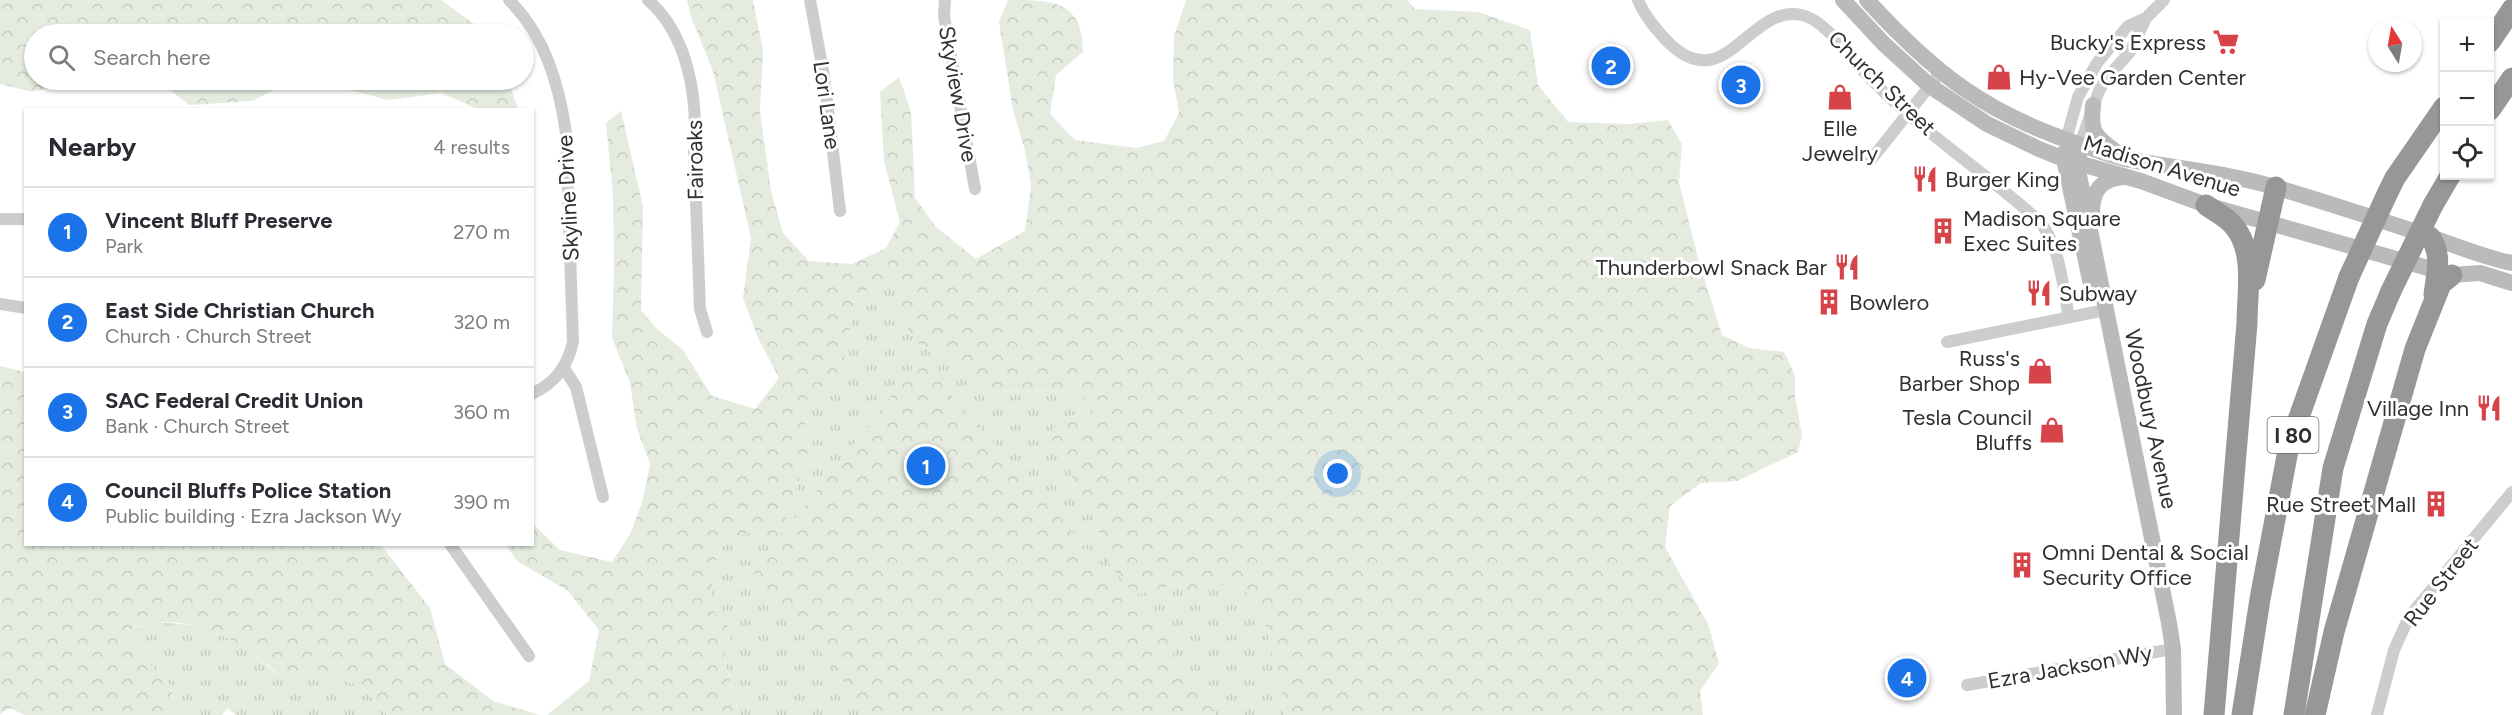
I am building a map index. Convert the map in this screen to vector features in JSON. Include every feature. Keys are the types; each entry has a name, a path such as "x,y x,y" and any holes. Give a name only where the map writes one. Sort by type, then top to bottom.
{"highway":[{"path":"2494,36 2512,9"},
{"path":"2494,104 2512,78"},
{"name":"I 80","path":"2242,715 2259,599 2289,446 2349,277 2395,178 2440,114"},
{"name":"I 80","path":"2294,715 2333,468 2377,324 2433,205 2448,180"},
{"path":"2247,323 2276,187"},
{"path":"2206,205 2232,223 2243,242 2248,261 2247,323 2214,715"},
{"path":"2315,715 2334,632 2415,349 2445,272 2430,237"}],"main road":[{"name":"Madison Avenue","path":"1843,0 1884,44 1935,80 1987,124 2071,161 2206,205 2445,272 2480,273 2512,283"},
{"name":"Madison Avenue","path":"1867,0 1906,42 1935,80 1997,111 2073,142 2128,160 2231,175 2276,187 2430,237 2485,258 2512,263"},
{"path":"2093,105 2091,121 2095,133 2099,139 2128,160"},
{"name":"Woodbury Avenue","path":"2073,142 2071,161 2090,280 2105,310"},
{"name":"Woodbury Avenue","path":"2071,161 2092,235 2105,310 2166,601 2173,649 2174,715"},
{"path":"2092,235 2092,205 2096,190 2107,180 2124,177"}],"street":[{"name":"Skyline Drive","path":"509,0 530,24"},
{"name":"Fairoaks","path":"648,0 661,15 680,47 692,96 696,123 694,148 700,309 707,332"},
{"name":"Lori Lane","path":"810,0 824,76 840,211"},
{"name":"Skyview Drive","path":"945,0 944,16 975,189"},
{"name":"Church Street","path":"1638,0 1647,18 1672,46 1693,58 1706,60 1726,54 1772,18 1793,14 1803,15 1822,27 1864,73 1908,113 2045,228 2056,251 2069,317"},
{"path":"2073,142 2106,79 2130,52 2146,18 2164,0"},
{"path":"2073,142 2078,97 2097,63 2128,26 2146,18"},
{"name":"Skyline Drive","path":"534,31 547,56 562,107 566,133 574,331 569,358 564,368"},
{"path":"1870,161 1935,80"},
{"path":"0,219 24,219"},
{"path":"0,304 24,308"},
{"path":"1947,342 2105,310"},
{"path":"534,393 556,379 564,368 572,378 603,497"},
{"name":"Rue Street","path":"2377,715 2394,650 2409,617 2512,492"},
{"path":"451,546 529,656"},
{"name":"Ezra Jackson Wy","path":"1967,685 2173,649"}],"green space":[{"path":"0,0 441,0 474,24 24,24 24,90 0,84"},
{"path":"687,0 753,0 763,50 760,112 771,191 783,233 809,261 852,264 886,248 900,222 884,161 880,92 899,77 911,112 915,198 936,227 976,259 1025,231 1031,186 1025,150 1013,110 999,22 1008,0 1038,1 1062,6 1077,22 1082,35 1083,52 1056,75 1050,114 1075,140 1136,148 1164,141 1179,113 1173,80 1174,36 1186,0 1407,0 1415,9 1478,12 1530,30 1538,85 1568,122 1630,124 1668,120 1682,144 1679,182 1699,262 1722,335 1749,348 1784,352 1795,375 1795,396 1802,435 1798,452 1737,481 1701,483 1670,506 1665,547 1708,624 1719,663 1700,691 1703,715 1283,715 1282,690 1271,659 1267,628 1243,588 1212,583 1197,600 1175,582 1162,590 1134,595 1104,558 1097,521 1072,487 1073,464 1058,455 1049,435 1062,418 1091,412 1081,392 983,390 958,364 920,346 898,314 900,284 877,284 855,299 841,379 823,386 803,403 809,449 780,538 920,359 1164,636 1216,715 872,715 753,574 780,539 751,532 727,539 712,568 712,610 733,631 724,657 739,715 547,715 589,681 599,630 568,591 517,561 507,546 534,546 534,525 560,550 612,562 630,534 642,503 650,464 637,429 630,383 612,338 613,194 606,123 621,111 643,206 641,310 656,328 683,350 712,396 755,409 779,378 757,336 743,298 751,238 713,71 691,17"},
{"path":"170,90 273,90 253,101 189,105"},
{"path":"350,90 511,90 518,108 476,108 441,93 389,100"},
{"path":"877,284 901,284 920,346 958,364 983,390 1081,392 1091,412 1062,418 1058,455 1073,464 1072,487 1097,521 1104,558 1162,590 1175,582 1212,583 1243,588 1267,628 1271,659 1282,690 1283,715 739,715 724,657 733,631 712,610 712,568 727,539 751,532 780,538 809,449 803,403 823,386 841,379 855,299"},
{"path":"0,366 24,372 24,546 382,546 430,608 445,664 493,701 540,715 387,715 362,686 309,670 277,673 226,637 208,629 170,622 128,630 149,664 170,685 178,715 25,715 10,708 0,714"},
{"path":"156,622 205,626 246,648 276,673 309,670 362,686 387,715 236,715 227,708 222,715 178,715 170,685 149,664 128,630"}],"place":[{"name":"Bucky's Express","path":"2226,42"},
{"name":"East Side Christian Church","path":"1611,66"},
{"name":"Hy-Vee Garden Center","path":"1999,77"},
{"name":"SAC Federal Credit Union","path":"1741,85"},
{"name":"Elle Jewelry","path":"1840,97"},
{"name":"Burger King","path":"1925,179"},
{"name":"Madison Square Exec Suites","path":"1943,231"},
{"name":"Thunderbowl Snack Bar","path":"1847,267"},
{"name":"Subway","path":"2039,293"},
{"name":"Bowlero","path":"1829,302"},
{"name":"Russ's Barber Shop","path":"2040,371"},
{"name":"Village Inn","path":"2489,408"},
{"name":"Tesla Council Bluffs","path":"2052,430"},
{"name":"Vincent Bluff Preserve","path":"926,466"},
{"name":"Rue Street Mall","path":"2436,504"},
{"name":"Omni Dental & Social Security Office","path":"2022,565"},
{"name":"Council Bluffs Police Station","path":"1907,678"}]}
